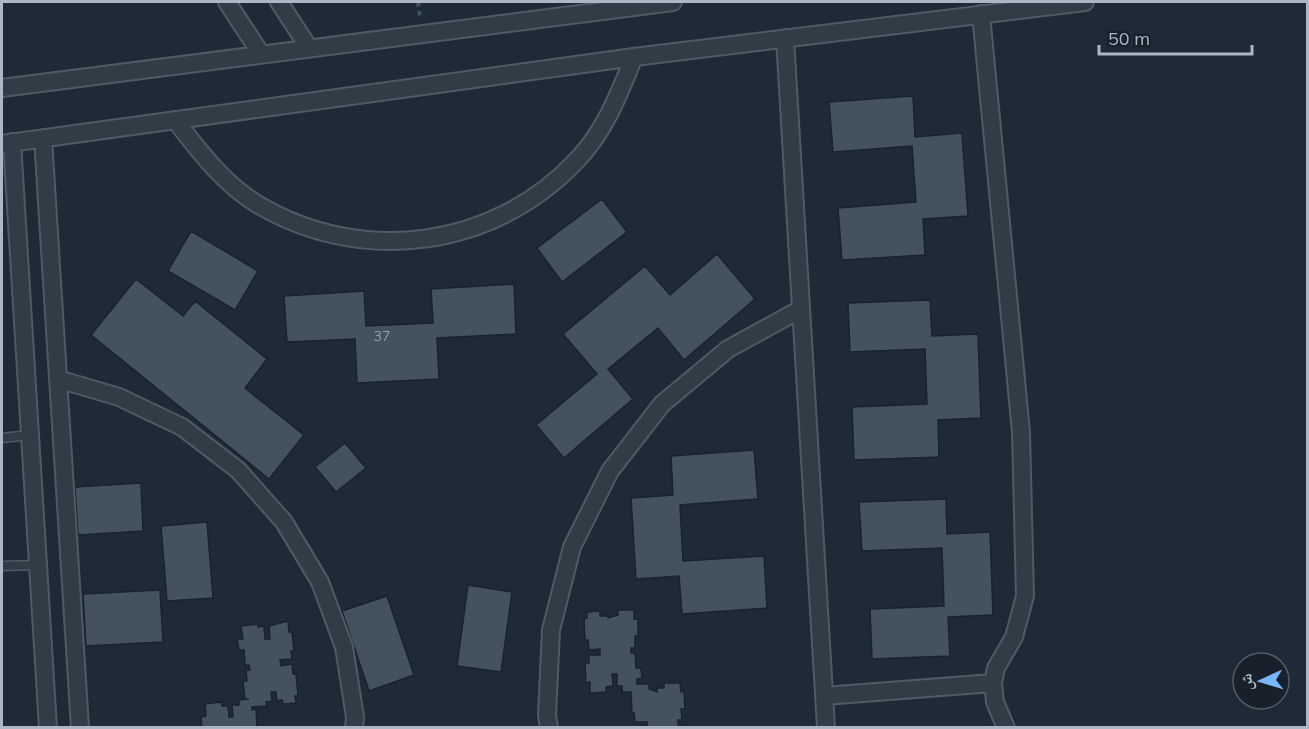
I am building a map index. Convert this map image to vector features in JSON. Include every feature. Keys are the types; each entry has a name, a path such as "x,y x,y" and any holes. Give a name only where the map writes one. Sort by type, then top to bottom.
{"street":[{"path":"227,2 261,54"},
{"path":"279,2 309,48"},
{"path":"2,88 674,2"},
{"path":"48,728 30,435 7,143 634,57 1085,2"},
{"path":"981,14 1021,432 1025,596 1014,636 996,668 993,683 995,702 1006,728"},
{"path":"785,38 826,728"},
{"path":"175,120 211,166 247,196 256,203 309,229 366,241 425,240 482,226 534,198 569,168 578,160 612,112 634,57"},
{"path":"43,138 80,728"},
{"path":"549,728 547,715 551,630 572,547 610,471 662,404 728,349 801,309"},
{"path":"58,379 119,397 182,427 238,470 284,522 320,582 344,647 355,717 354,728"},
{"path":"824,696 993,683"}],"lane":[{"path":"2,438 30,435"},
{"path":"2,567 38,565"}],"building":[{"path":"913,96 915,137 962,133 968,216 923,219 925,255 842,260 838,208 916,202 912,146 833,152 829,102"},
{"path":"602,199 627,232 562,282 537,248"},
{"path":"191,231 258,271 235,310 168,271"},
{"path":"717,254 755,299 684,360 658,328 608,369 633,399 564,458 536,425 597,374 563,334 645,266 670,295"},
{"path":"136,279 183,316 195,301 267,359 245,388 304,435 269,479 91,335"},
{"path":"514,284 516,334 437,338 439,379 357,383 355,339 287,342 284,296 364,291 366,326 433,323 431,289"},
{"path":"930,300 932,336 978,334 981,418 938,420 939,457 854,460 852,407 927,404 925,349 850,352 848,303"},
{"path":"345,443 366,468 336,492 315,467"},
{"path":"754,450 758,499 680,505 683,561 764,556 767,608 682,614 679,576 636,579 631,498 673,495 671,456"},
{"path":"141,483 143,531 78,535 75,487"},
{"path":"946,499 947,534 990,532 993,615 948,617 950,656 872,659 870,609 944,606 942,548 862,551 859,502"},
{"path":"207,522 213,598 167,601 161,526"},
{"path":"468,585 512,592 501,672 457,666"},
{"path":"160,590 163,642 86,646 83,594"},
{"path":"387,596 414,675 369,691 342,611"},
{"path":"618,610 634,610 634,619 638,619 638,636 635,636 635,648 631,648 631,653 635,653 636,668 641,668 642,678 637,679 637,684 649,684 649,689 657,692 657,688 664,688 664,683 680,683 681,692 684,691 685,709 681,709 682,720 678,720 678,725 682,725 682,728 647,728 647,722 635,722 631,692 622,692 622,686 617,686 617,674 612,674 613,686 606,687 606,692 590,693 590,682 586,683 585,663 589,663 589,655 600,655 600,649 589,650 588,640 585,640 584,619 587,618 587,612 600,611 600,616 608,616 608,618 618,615"},
{"path":"288,621 294,651 291,651 292,659 280,660 281,666 292,664 293,674 296,674 298,695 295,696 296,703 283,704 282,700 277,701 276,692 271,692 272,701 266,702 267,706 252,707 252,710 256,709 257,728 202,728 201,717 206,716 205,704 221,702 222,706 228,706 229,717 233,717 232,705 239,705 239,700 249,699 245,699 243,681 247,681 246,670 250,670 249,665 245,665 244,650 239,650 237,639 243,639 241,626 258,624 258,627 264,626 265,639 270,639 269,626"}]}
